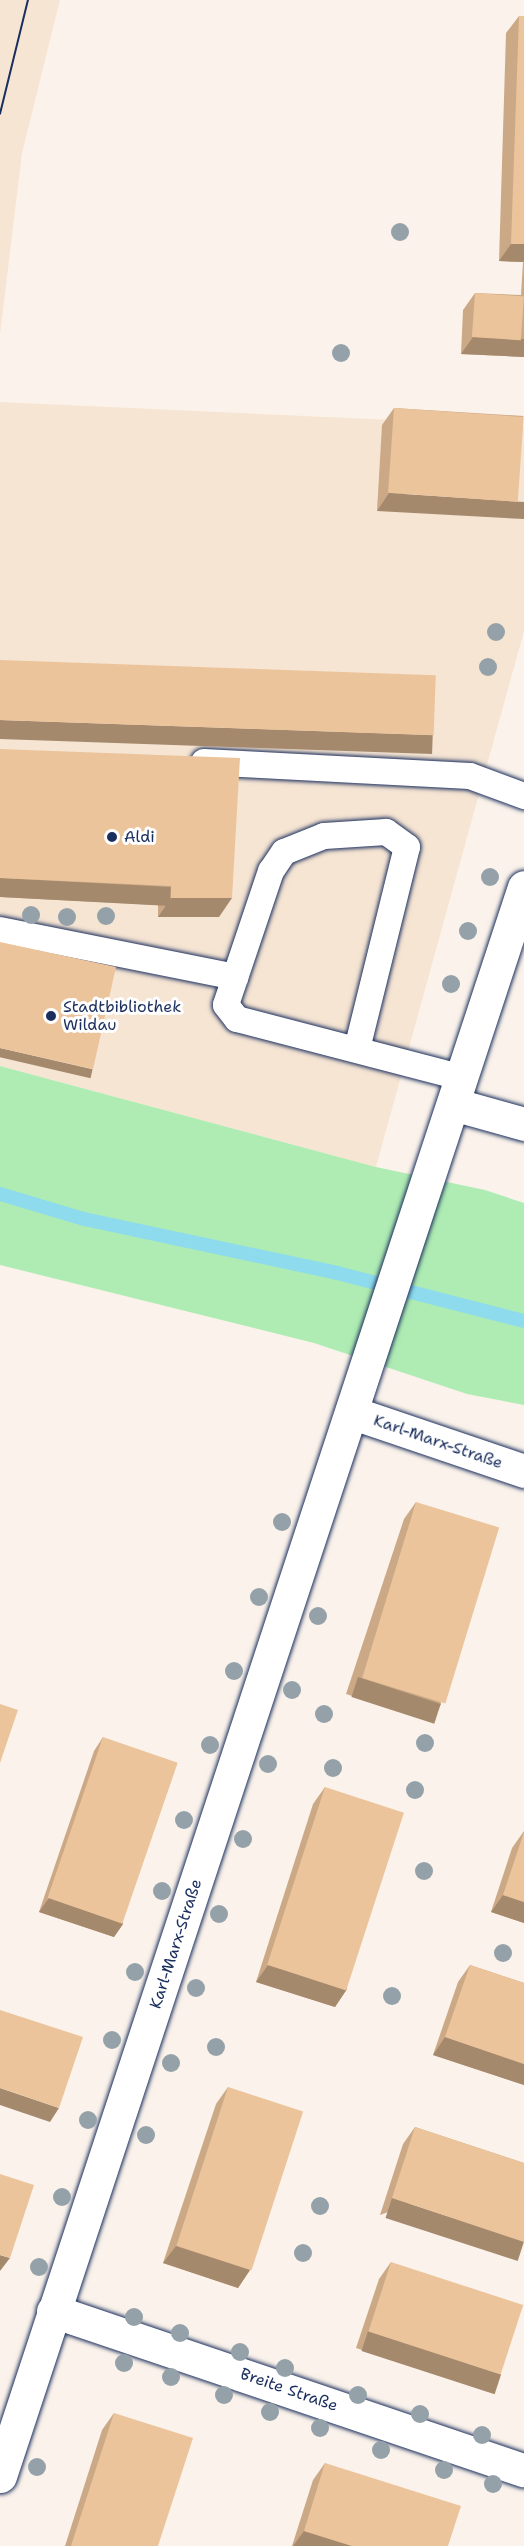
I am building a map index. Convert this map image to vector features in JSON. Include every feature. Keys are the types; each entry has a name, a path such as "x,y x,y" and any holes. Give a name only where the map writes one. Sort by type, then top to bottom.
{"main road":[{"name":"Karl-Marx-Straße","path":"0,2476 353,1413 456,1090 524,887"},
{"path":"456,1090 524,1124"},
{"name":"Karl-Marx-Straße","path":"353,1413 524,1471"},
{"name":"Breite Straße","path":"53,2311 524,2470"}],"lane":[{"path":"183,761 470,776 524,796"},
{"path":"357,1049 407,847 386,832 324,836 284,852 270,871 226,1005 237,1019 357,1049 456,1090"},
{"path":"0,930 235,977"}],"shaded area":[{"path":"0,0 60,0 22,153 0,335"},
{"path":"0,402 524,426 524,631 376,1167 0,1066"}],"green space":[{"path":"0,1066 376,1167 485,1190 524,1203 524,1405 467,1394 314,1343 0,1265"}],"building":[{"path":"519,16 524,16 524,244 511,244"},
{"path":"475,293 524,296 521,340 472,337"},
{"path":"394,408 524,417 518,502 388,493"},
{"path":"0,660 436,675 434,735 0,720"},
{"name":"Aldi","path":"0,749 240,758 232,898 171,898 171,886 0,878"},
{"name":"Stadtbibliothek Wildau","path":"0,942 116,967 93,1069 0,1048"},
{"path":"416,1502 499,1527 445,1703 362,1678"},
{"path":"0,1704 18,1710 0,1763"},
{"path":"103,1737 178,1763 122,1923 48,1898"},
{"path":"325,1787 404,1813 346,1990 267,1965"},
{"path":"524,1832 524,1902 503,1895"},
{"path":"470,1965 524,1983 524,2064 445,2037"},
{"path":"0,2010 83,2037 59,2108 0,2088"},
{"path":"228,2087 303,2111 252,2270 176,2246"},
{"path":"415,2127 524,2163 524,2242 392,2198"},
{"path":"0,2174 34,2185 10,2258 0,2255"},
{"path":"391,2262 523,2305 501,2374 368,2331"},
{"path":"114,2413 193,2438 158,2546 71,2546"},
{"path":"325,2463 461,2506 448,2546 352,2546 304,2531"}],"waterway":[{"path":"0,1194 84,1219 337,1273 524,1321"}],"tram line":[{"path":"0,114 28,0"}],"place":[{"name":"Aldi","path":"112,837"},
{"name":"Stadtbibliothek Wildau","path":"51,1016"}]}
